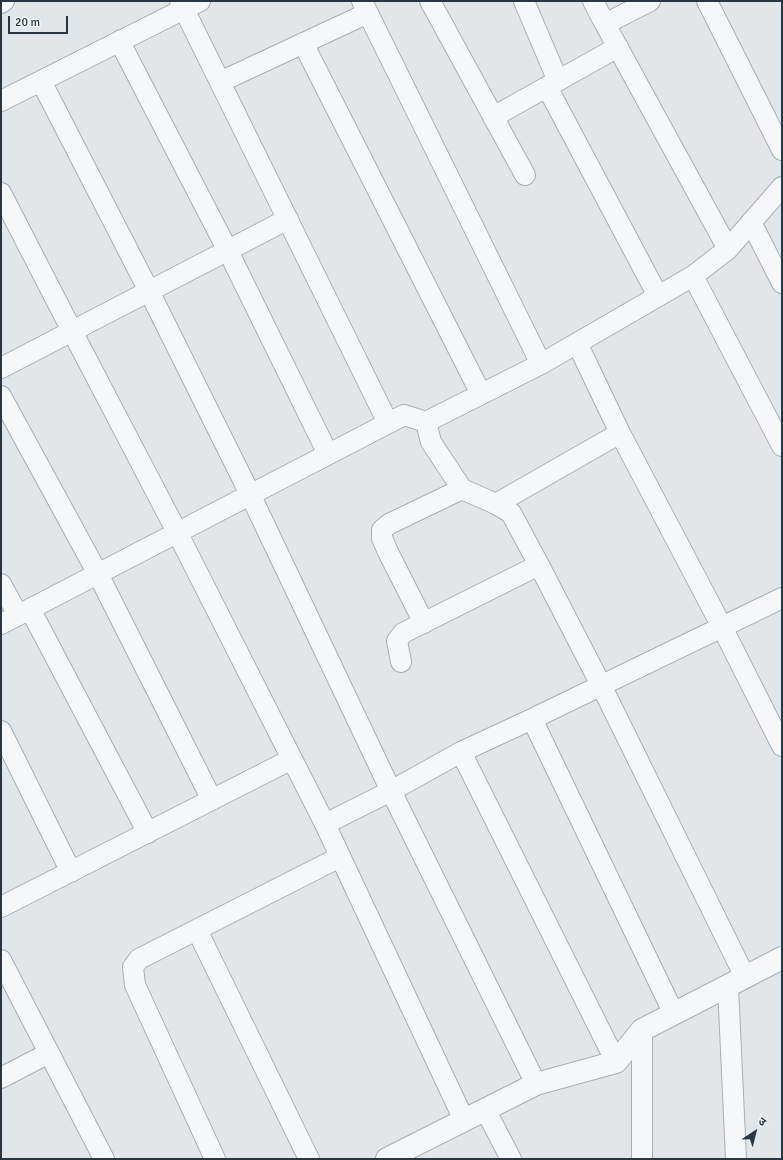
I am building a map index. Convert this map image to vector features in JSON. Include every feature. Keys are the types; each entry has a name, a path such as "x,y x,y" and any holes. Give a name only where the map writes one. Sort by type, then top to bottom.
{"street":[{"path":"430,1 525,175"},
{"path":"524,1 552,84 658,296"},
{"path":"593,1 728,250"},
{"path":"605,24 650,1"},
{"path":"707,1 782,150"},
{"path":"1,101 188,4 220,82 388,423"},
{"path":"220,82 303,42 365,7 541,364"},
{"path":"121,40 124,50 228,251 328,454"},
{"path":"303,42 481,394"},
{"path":"494,117 618,47"},
{"path":"40,81 149,291 250,494 391,791 536,1084"},
{"path":"16,616 404,415 426,422 541,364 693,276 728,250 782,188"},
{"path":"1,193 177,532 325,824 464,1120"},
{"path":"1,368 288,220"},
{"path":"751,222 782,283"},
{"path":"693,276 782,446"},
{"path":"577,343 620,433 722,627 782,746"},
{"path":"1,396 98,574 212,800"},
{"path":"426,422 431,442 462,489 496,504 511,513 601,685 737,982 736,1159"},
{"path":"496,504 620,433"},
{"path":"424,623 388,552 382,538 382,530 389,524 462,489"},
{"path":"402,662 397,641 403,633 539,565"},
{"path":"1,584 16,616 148,833"},
{"path":"325,824 391,791 461,752 532,720 782,598"},
{"path":"532,720 674,1014"},
{"path":"1,731 71,872"},
{"path":"461,752 616,1062"},
{"path":"1,907 292,759"},
{"path":"215,1159 135,985 133,967 140,959 340,857"},
{"path":"197,930 309,1159"},
{"path":"388,1159 536,1084 616,1062 642,1030 782,958"},
{"path":"1,960 104,1159"},
{"path":"638,1157 642,1030"},
{"path":"1,1078 49,1053"},
{"path":"485,1110 511,1159"}]}
